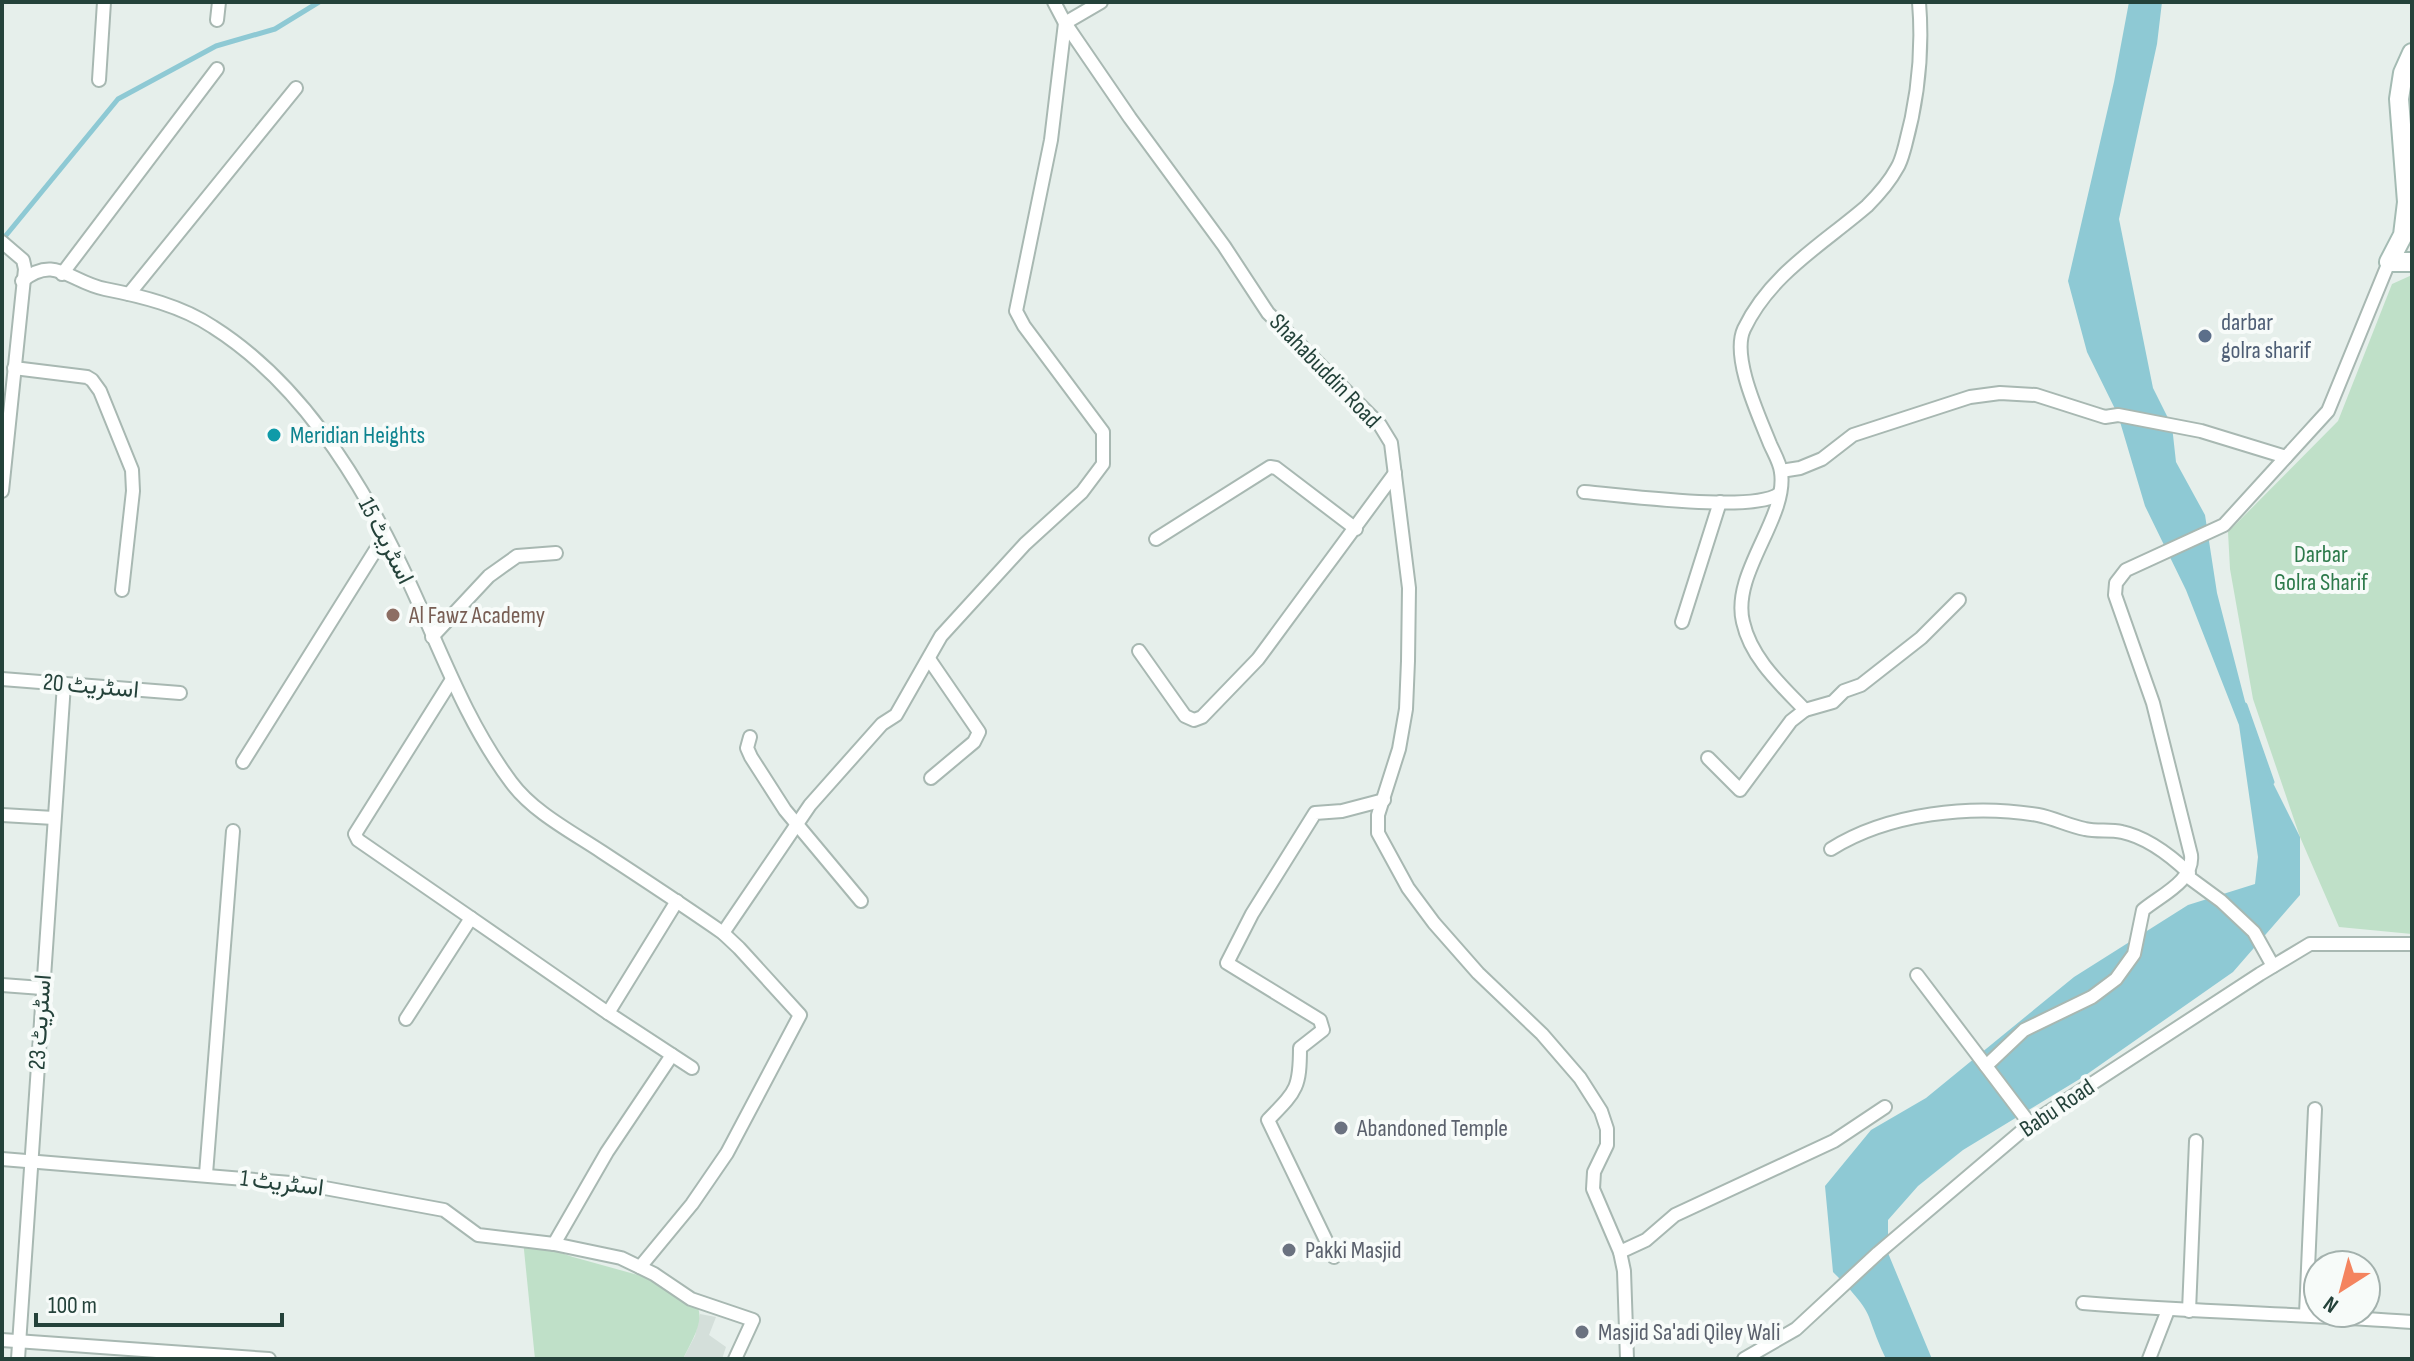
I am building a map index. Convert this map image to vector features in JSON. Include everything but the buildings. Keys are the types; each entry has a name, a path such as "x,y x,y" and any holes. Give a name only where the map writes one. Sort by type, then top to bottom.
{"street":[{"path":"99,80 104,2"},
{"path":"217,20 219,2"},
{"name":"Shahabuddin Road","path":"1054,2 1130,118 1224,246 1268,313 1380,425 1391,443 1409,588 1408,661 1406,709 1399,749 1378,815 1378,833 1408,888 1434,923 1478,973 1565,1059 1601,1111 1607,1129 1607,1145 1594,1172 1593,1189 1620,1252 1624,1271 1627,1359"},
{"path":"723,933 810,805 882,724 896,715 941,636 1025,544 1082,492 1103,464 1103,432 1016,311 1051,140 1065,23 1101,2"},
{"path":"1805,710 1764,666 1747,636 1741,612 1745,585 1779,494 1781,471 1739,351 1742,332 1754,311 1789,267 1869,204 1899,167 1913,115 1920,54 1919,2"},
{"path":"1986,1066 2024,1030 2092,997 2116,979 2134,954 2143,910 2188,874 2191,855 2163,738 2114,588 2126,570 2224,525 2328,411 2389,262 2408,236 2399,99 2403,73 2412,53"},
{"path":"62,274 217,69"},
{"path":"129,294 296,88"},
{"path":"2,242 23,260 2,491"},
{"path":"2389,262 2412,262"},
{"name":"اسٹریٹ 15","path":"22,281 39,269 47,268 99,288 129,294 187,313 211,325 267,371 328,439 345,464 385,535 451,681 475,726 513,785 536,807 723,933 800,1015 727,1153 692,1204 640,1267"},
{"path":"14,368 87,377 100,391 132,470 133,491 122,590"},
{"path":"1781,471 1800,468 1822,459 1853,435 1970,397 2000,393 2036,395 2105,417 2118,415 2216,435 2286,457"},
{"path":"1156,539 1270,467 1276,468 1356,529"},
{"path":"1139,651 1185,716 1194,720 1202,717 1258,659 1395,473"},
{"path":"1584,492 1720,502 1765,501 1779,494"},
{"path":"1682,622 1720,502"},
{"path":"243,762 385,535"},
{"path":"432,637 489,576 517,556 556,553"},
{"path":"1708,758 1740,790 1791,721 1805,710 1833,702 1847,689 1861,685 1921,638 1959,600"},
{"path":"929,659 979,732 974,742 931,778"},
{"name":"اسٹریٹ 20","path":"2,679 180,693"},
{"path":"451,681 355,834 358,840 578,994 692,1068"},
{"name":"اسٹریٹ 23","path":"18,1359 64,684"},
{"path":"750,737 747,748 751,757 797,825 861,901"},
{"path":"1334,1257 1268,1120 1295,1090 1300,1077 1300,1048 1323,1030 1320,1020 1227,963 1252,914 1315,813 1342,811 1384,800"},
{"path":"1831,849 1883,824 1949,813 2038,815 2086,830 2122,832 2163,852 2221,901 2254,932 2273,966"},
{"path":"2,815 54,818"},
{"path":"206,1174 233,831"},
{"path":"608,1013 677,901"},
{"path":"406,1019 471,918"},
{"name":"Babu Road","path":"1744,1359 1796,1329 1878,1253 2030,1124 2273,966 2310,944 2412,944"},
{"path":"1917,975 2030,1124"},
{"path":"2,985 42,988"},
{"path":"554,1244 607,1152 672,1055"},
{"path":"1620,1252 1646,1240 1675,1215 1834,1141 1885,1107"},
{"path":"2309,1249 2315,1109"},
{"path":"2189,1311 2196,1141"},
{"name":"اسٹریٹ 1","path":"2,1159 303,1184 444,1210 478,1235 554,1244 621,1258 691,1299 753,1320 735,1359"},
{"path":"2083,1303 2168,1310 2302,1314"},
{"path":"2149,1359 2168,1310"},
{"path":"2382,1320 2412,1322"},
{"path":"2,1340 269,1359"}],"shaded area":[{"path":"700,1314 716,1317 709,1335 726,1347 722,1359 683,1359 695,1336"}],"green space":[{"name":"Darbar Golra Sharif","path":"2412,275 2412,934 2339,927 2300,837 2253,699 2230,569 2228,532 2338,421 2392,284"},
{"path":"523,1240 656,1280 698,1308 698,1327 683,1359 535,1359"}],"water":[{"path":"2129,2 2162,2 2157,44 2119,219 2153,388 2172,426 2176,462 2205,515 2217,593 2247,709 2272,781 2300,837 2300,895 2233,972 2083,1077 1963,1150 1918,1186 1888,1220 1888,1253 1932,1359 1886,1359 1866,1311 1833,1272 1825,1186 1871,1130 1926,1098 2074,977 2188,905 2255,884 2258,857 2239,725 2186,590 2145,506 2118,415 2087,352 2068,281 2114,82"}],"waterway":[{"path":"3,239 118,99 216,46 275,29 319,2"},
{"path":"2245,705 2272,782"}],"place":[{"name":"darbar golra sharif","path":"2205,336"},
{"name":"Meridian Heights","path":"274,435"},
{"name":"Al Fawz Academy","path":"393,615"},
{"name":"Abandoned Temple","path":"1341,1128"},
{"name":"Pakki Masjid","path":"1289,1250"},
{"name":"Masjid Sa'adi Qiley Wali","path":"1582,1332"}]}
